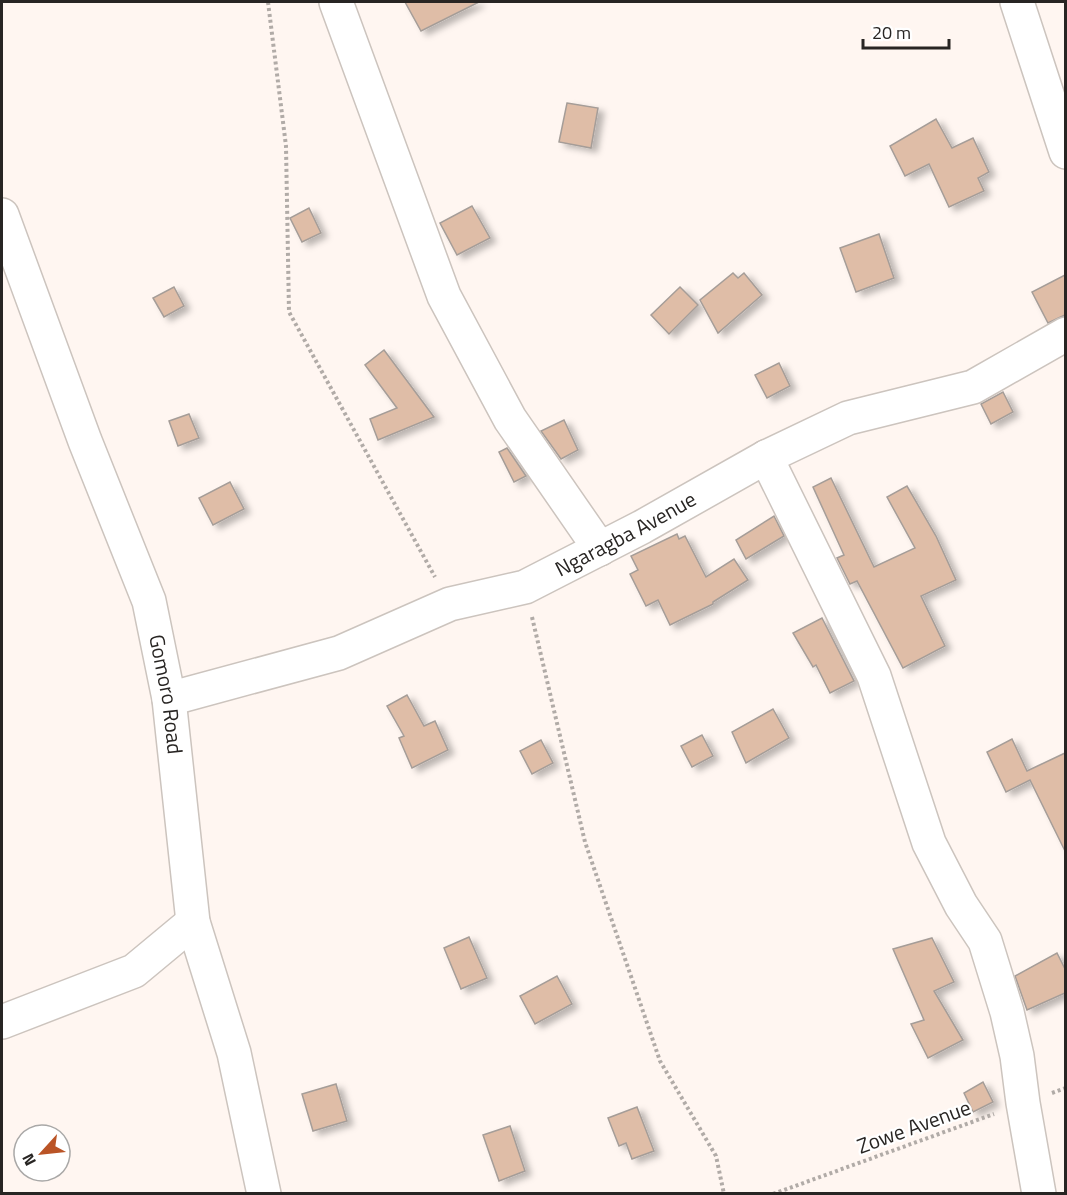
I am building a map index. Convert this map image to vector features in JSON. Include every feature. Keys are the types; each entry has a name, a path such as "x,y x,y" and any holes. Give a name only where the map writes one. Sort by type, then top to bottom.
{"street":[{"path":"336,2 444,296 510,419 600,549"},
{"path":"1017,2 1065,152"},
{"name":"Gomoro Road","path":"2,214 85,441 149,601 170,699 193,922 234,1053 264,1194"},
{"name":"Ngaragba Avenue","path":"170,699 339,653 450,604 525,587 642,527 766,458 848,418 973,387 1065,334"},
{"path":"766,458 874,675 929,843 961,905 985,941 1007,1012 1017,1056 1039,1194"},
{"path":"2,1022 134,971 193,922"}],"path":[{"path":"268,2 286,146 289,312 450,604"},
{"path":"525,587 585,842 660,1061 716,1156 724,1194"},
{"name":"Zowe Avenue","path":"773,1194 1065,1088"}],"building":[{"path":"405,2 479,2 421,31"},
{"path":"567,103 598,108 591,148 559,142"},
{"path":"936,119 952,148 973,138 989,172 978,178 984,191 949,207 929,164 905,176 890,146"},
{"path":"472,206 490,238 457,255 440,223"},
{"path":"309,208 321,233 302,242 290,218"},
{"path":"879,234 894,278 856,292 840,248"},
{"path":"733,273 738,278 744,273 762,295 718,333 700,300"},
{"path":"1065,275 1065,315 1048,323 1032,292"},
{"path":"174,287 184,306 164,317 153,298"},
{"path":"680,287 698,305 669,334 651,315"},
{"path":"384,350 434,417 378,440 370,419 397,408 365,365"},
{"path":"779,363 790,386 767,398 755,375"},
{"path":"1003,392 1013,412 991,424 981,404"},
{"path":"189,414 199,438 178,446 169,421"},
{"path":"564,420 578,450 561,459 541,431"},
{"path":"507,448 526,476 514,482 499,452"},
{"path":"831,478 874,567 915,548 887,497 907,486 936,536 956,580 921,596 945,646 903,668 857,581 850,584 837,558 844,555 813,487"},
{"path":"230,482 244,509 213,525 199,498"},
{"path":"774,516 784,536 746,559 736,540"},
{"path":"677,534 679,539 685,536 706,577 734,559 748,580 713,604 670,625 658,600 646,606 630,574 638,570 631,556"},
{"path":"822,618 854,681 830,693 816,665 813,667 793,633"},
{"path":"407,695 424,726 435,721 448,750 412,768 399,738 404,736 387,706"},
{"path":"773,709 789,738 746,763 732,732"},
{"path":"702,735 713,756 692,767 681,746"},
{"path":"1012,739 1027,771 1065,753 1065,851 1030,780 1006,792 987,752"},
{"path":"541,740 553,763 532,774 520,751"},
{"path":"469,937 487,978 461,989 444,948"},
{"path":"932,938 954,982 934,991 963,1040 928,1058 911,1024 924,1020 893,949"},
{"path":"1057,953 1065,969 1065,993 1027,1010 1015,976"},
{"path":"557,976 572,1004 535,1024 520,996"},
{"path":"983,1082 993,1102 973,1112 964,1093"},
{"path":"336,1084 347,1121 313,1131 302,1094"},
{"path":"637,1107 654,1151 632,1159 626,1143 619,1146 608,1118"},
{"path":"510,1126 525,1171 499,1181 483,1135"}]}
